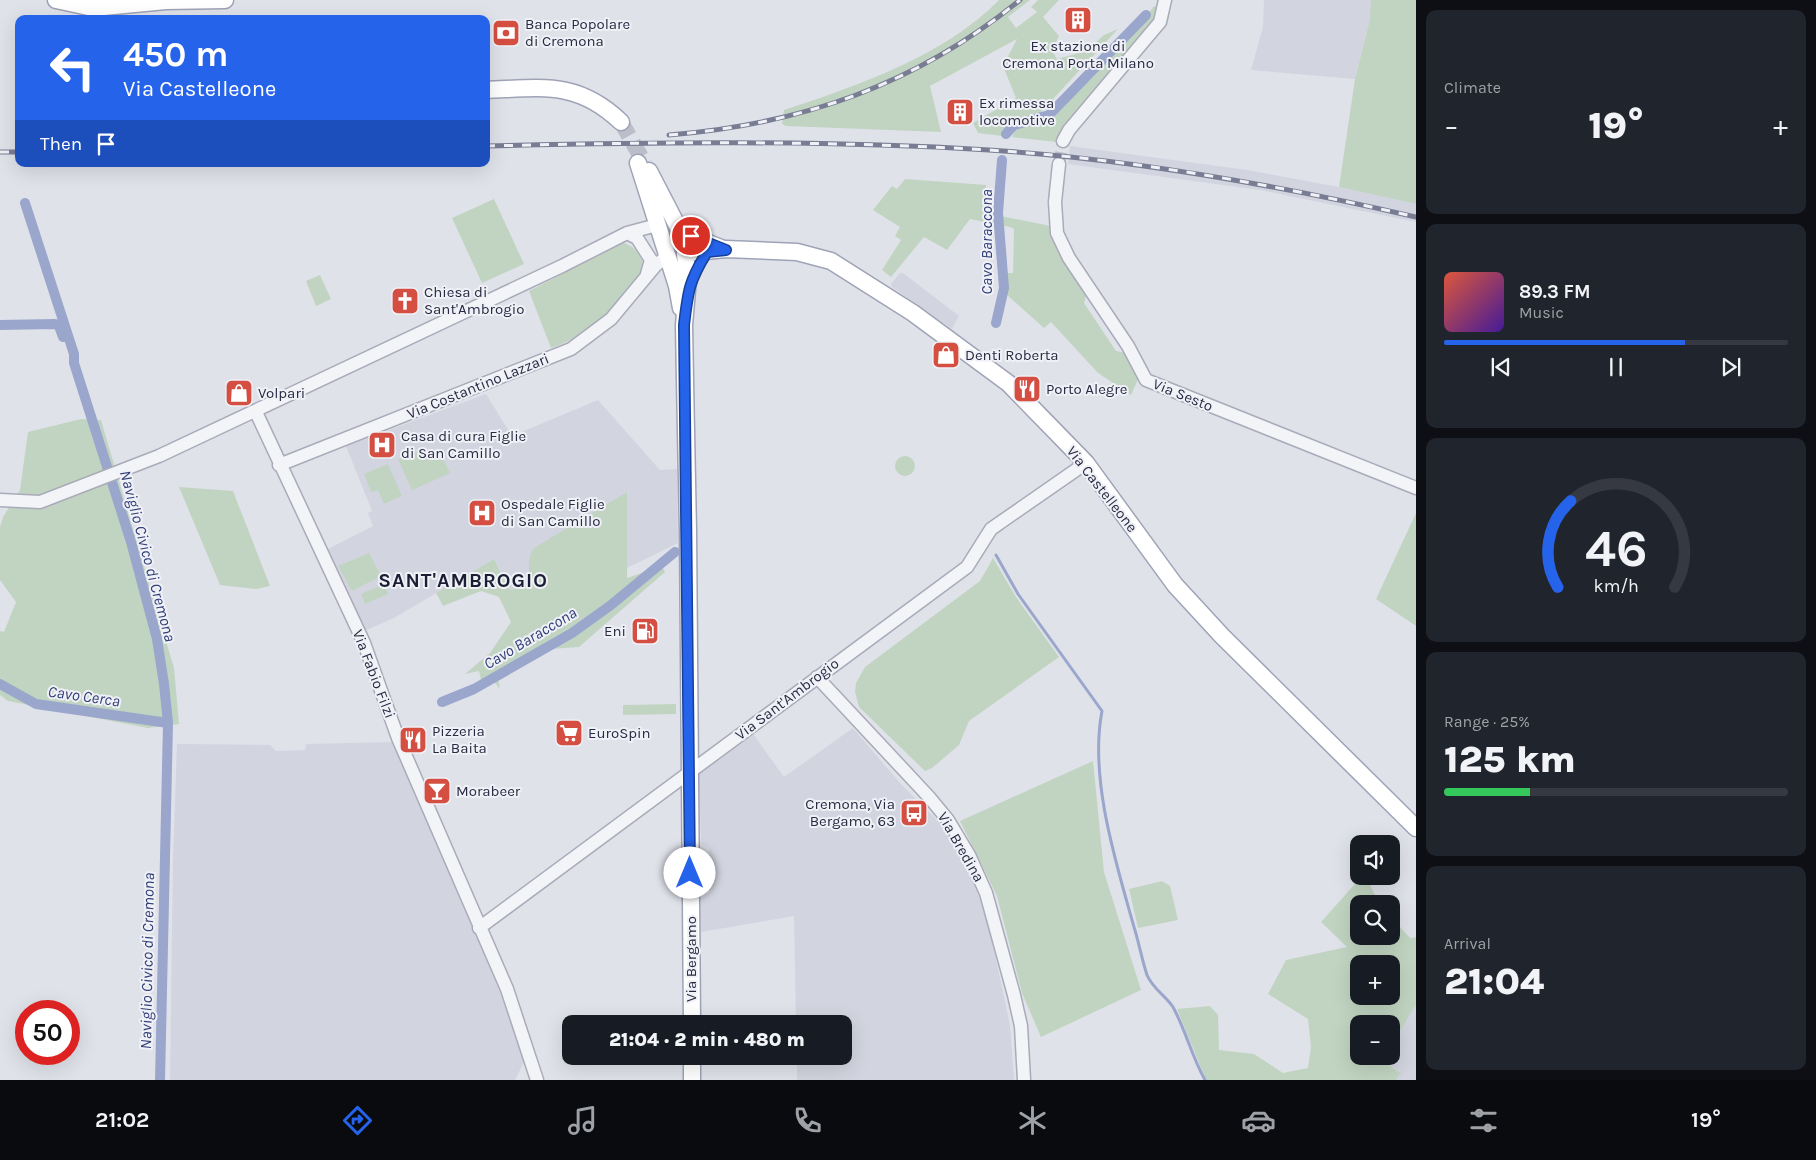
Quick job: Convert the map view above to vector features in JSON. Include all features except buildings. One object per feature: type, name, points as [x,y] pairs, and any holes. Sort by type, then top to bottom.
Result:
[{"type":"main road","points":[[56,0],[93,5],[225,0]]},
{"type":"main road","points":[[490,90],[558,88],[585,96],[606,108],[621,122]]},
{"type":"main road","points":[[659,231],[642,163],[680,230]]},
{"type":"main road","name":"Via Castelleone","points":[[659,231],[680,230],[726,250]]},
{"type":"main road","name":"Via Bergamo","points":[[680,230],[685,253],[688,288],[684,325],[692,1015]]},
{"type":"main road","name":"Via Bergamo","points":[[659,231],[668,256],[684,325]]},
{"type":"main road","name":"Via Castelleone","points":[[668,256],[677,258],[685,253],[726,250],[809,254],[831,261],[867,282],[1008,383],[1086,463],[1175,585],[1222,636],[1416,828]]},
{"type":"main road","name":"Via Bergamo","points":[[688,288],[707,252]]},
{"type":"main road","points":[[692,1065],[692,1080]]},
{"type":"street","points":[[1063,142],[1069,130],[1160,22],[1165,0]]},
{"type":"street","name":"Via Sesto","points":[[1059,164],[1055,202],[1057,233],[1069,258],[1128,346],[1146,380],[1416,488]]},
{"type":"street","points":[[0,500],[40,502],[118,473],[256,412],[627,233],[659,231]]},
{"type":"street","points":[[627,233],[637,238],[651,260],[650,273],[673,276]]},
{"type":"street","name":"Via Costantino Lazzari","points":[[279,465],[571,349],[611,319],[650,273],[668,256]]},
{"type":"street","name":"Via Fabio Filzi","points":[[256,412],[279,465],[364,643],[398,738],[507,989],[537,1080]]},
{"type":"street","name":"Via Sant'Ambrogio","points":[[479,928],[967,567],[991,529],[1086,463]]},
{"type":"street","name":"Via Bredina","points":[[817,677],[929,796],[948,820],[969,855],[986,893],[1012,986],[1021,1026],[1024,1080]]},
{"type":"shaded area","points":[[1264,0],[1371,0],[1369,23],[1355,79],[1251,70],[1263,27]]},
{"type":"shaded area","points":[[1070,146],[1247,170],[1339,187],[1416,204],[1416,222],[1260,190],[1068,164]]},
{"type":"shaded area","points":[[900,273],[903,273],[959,316],[952,329],[892,287],[891,284]]},
{"type":"shaded area","name":"Ospedale Figlie di San Camillo","points":[[486,394],[512,436],[598,400],[660,470],[677,469],[678,543],[627,568],[626,493],[530,567],[529,578],[523,585],[512,590],[508,588],[494,559],[394,618],[364,631],[356,609],[326,550],[373,526],[368,513],[372,511],[346,446]]},
{"type":"shaded area","points":[[853,728],[900,783],[943,826],[972,874],[990,931],[1010,1025],[1014,1080],[797,1080],[797,1065],[852,1065],[852,1015],[796,1015],[794,916],[701,932],[699,899],[710,892],[709,848],[701,844],[699,774],[753,734],[784,777]]},
{"type":"shaded area","points":[[395,742],[505,996],[526,1058],[515,1080],[170,1080],[173,861],[177,744],[270,745],[276,751],[305,750],[306,744]]},
{"type":"shaded area","points":[[1416,1005],[1416,1080],[1396,1080],[1400,1072],[1389,1065],[1400,1065],[1400,1031]]},
{"type":"green space","points":[[999,0],[1030,0],[1008,17],[1016,28],[1037,12],[1031,7],[1038,0],[1059,0],[1043,17],[1059,36],[1052,51],[1057,59],[1086,51],[1104,35],[1118,29],[1040,113],[1012,121],[1002,136],[978,133],[973,123],[1016,98],[1003,66],[1017,39],[930,86],[941,132],[786,126],[782,124],[784,110],[869,80],[926,53],[977,20]]},
{"type":"green space","points":[[1371,0],[1416,0],[1416,204],[1339,187],[1355,79],[1369,23]]},
{"type":"green space","points":[[1162,4],[1156,22],[1064,127],[1057,142],[1012,137],[1017,127],[1054,117],[1143,22],[1153,7]]},
{"type":"green space","points":[[905,179],[986,185],[985,213],[1051,226],[1070,270],[1087,293],[1084,303],[1116,351],[1127,353],[1139,377],[1131,395],[1098,373],[1051,322],[1044,328],[1007,295],[1007,273],[1013,273],[1014,229],[970,219],[947,250],[924,237],[891,277],[882,270],[901,240],[895,236],[900,227],[873,210],[892,186],[897,189]]},
{"type":"green space","points":[[494,199],[524,264],[482,283],[452,218]]},
{"type":"green space","points":[[623,243],[634,249],[645,267],[637,281],[628,294],[606,317],[580,335],[551,348],[529,291]]},
{"type":"green space","points":[[320,275],[331,299],[316,306],[306,281]]},
{"type":"green space","points":[[81,419],[101,420],[174,668],[179,724],[148,728],[8,701],[0,695],[0,631],[4,632],[16,602],[0,580],[0,527],[3,517],[20,490],[28,432]]},
{"type":"green space","points":[[437,451],[440,452],[450,473],[412,490],[398,459],[416,452],[421,457],[428,458]]},
{"type":"green space","points":[[905,456],[912,459],[915,466],[912,473],[905,476],[898,473],[895,466],[898,459]]},
{"type":"green space","points":[[388,464],[402,496],[384,504],[378,490],[371,492],[364,474]]},
{"type":"green space","points":[[179,487],[233,491],[270,586],[257,589],[220,585]]},
{"type":"green space","points":[[627,492],[627,578],[662,566],[665,572],[579,647],[551,649],[498,677],[500,689],[489,675],[481,680],[479,671],[465,674],[490,653],[511,622],[499,597],[481,591],[443,606],[436,593],[494,559],[508,588],[512,590],[526,580],[529,571],[529,560],[534,548]]},
{"type":"green space","points":[[1416,513],[1416,626],[1376,599]]},
{"type":"green space","points":[[369,553],[381,576],[352,591],[338,566]]},
{"type":"green space","points":[[993,558],[1016,597],[1059,657],[969,721],[959,745],[932,768],[925,771],[859,707],[855,692],[856,683],[865,667],[980,581]]},
{"type":"green space","points":[[384,584],[388,594],[365,604],[361,594]]},
{"type":"green space","points":[[676,704],[676,714],[623,715],[623,705]]},
{"type":"green space","points":[[1093,761],[1104,872],[1141,990],[1041,1037],[1022,993],[997,896],[960,821]]},
{"type":"green space","points":[[1162,881],[1170,886],[1178,920],[1138,928],[1129,889]]},
{"type":"green space","points":[[1354,885],[1370,885],[1375,895],[1350,895],[1350,945],[1400,945],[1400,927],[1410,938],[1416,937],[1416,1005],[1400,1031],[1400,1015],[1350,1015],[1350,1065],[1388,1065],[1401,1073],[1396,1080],[1206,1080],[1177,1009],[1210,1006],[1218,1015],[1219,1050],[1254,1054],[1283,1073],[1308,1068],[1311,1047],[1308,1019],[1268,994],[1286,960],[1347,947],[1321,922]]},
{"type":"waterway","name":"Cavo Baraccona","points":[[1006,134],[1014,125],[1049,115],[1146,15]]},
{"type":"waterway","name":"Cavo Baraccona","points":[[996,323],[1004,288],[998,213],[1002,160]]},
{"type":"waterway","name":"Naviglio Civico di Cremona","points":[[25,203],[74,354],[74,363],[131,542],[157,639],[164,684],[168,723],[160,1080]]},
{"type":"waterway","points":[[0,325],[55,324],[59,326],[63,337]]},
{"type":"waterway","name":"Cavo Baraccona","points":[[442,702],[474,689],[572,633],[611,605],[675,552]]},
{"type":"waterway","points":[[996,555],[1018,594],[1102,711],[1099,737],[1099,764],[1106,820],[1147,975],[1173,1007],[1205,1080]]},
{"type":"waterway","name":"Cavo Cerca","points":[[0,684],[36,704],[168,723]]},
{"type":"tunnel","points":[[621,122],[645,164]]},
{"type":"tunnel","points":[[1059,164],[1063,141]]},
{"type":"railway","points":[[669,135],[718,130],[765,121],[811,110],[855,95],[898,77],[940,55],[981,30],[1020,0]]},
{"type":"railway","points":[[490,146],[801,143],[926,147],[1043,154],[1150,167],[1258,184],[1416,217]]},
{"type":"railway","points":[[0,152],[15,152]]},
{"type":"place","name":"Ex stazione di Cremona Porta Milano","points":[[1078,20]]},
{"type":"place","name":"Banca Popolare di Cremona","points":[[506,33]]},
{"type":"place","name":"Ex rimessa locomotive","points":[[960,112]]},
{"type":"place","name":"Chiesa di Sant'Ambrogio","points":[[405,301]]},
{"type":"place","name":"Denti Roberta","points":[[946,355]]},
{"type":"place","name":"Porto Alegre","points":[[1027,389]]},
{"type":"place","name":"Volpari","points":[[239,393]]},
{"type":"place","name":"Casa di cura Figlie di San Camillo","points":[[382,445]]},
{"type":"place","name":"Ospedale Figlie di San Camillo","points":[[482,513]]},
{"type":"place","name":"Eni","points":[[645,631]]},
{"type":"place","name":"EuroSpin","points":[[569,733]]},
{"type":"place","name":"Pizzeria La Baita","points":[[413,740]]},
{"type":"place","name":"Morabeer","points":[[437,791]]},
{"type":"place","name":"Cremona, Via Bergamo, 63","points":[[914,813]]},
{"type":"district","name":"SANT'AMBROGIO","points":[[463,580]]},
{"type":"route","points":[[690,873],[688,531],[684,325],[688,288],[696,270],[707,252],[726,250],[691,236]]}]
